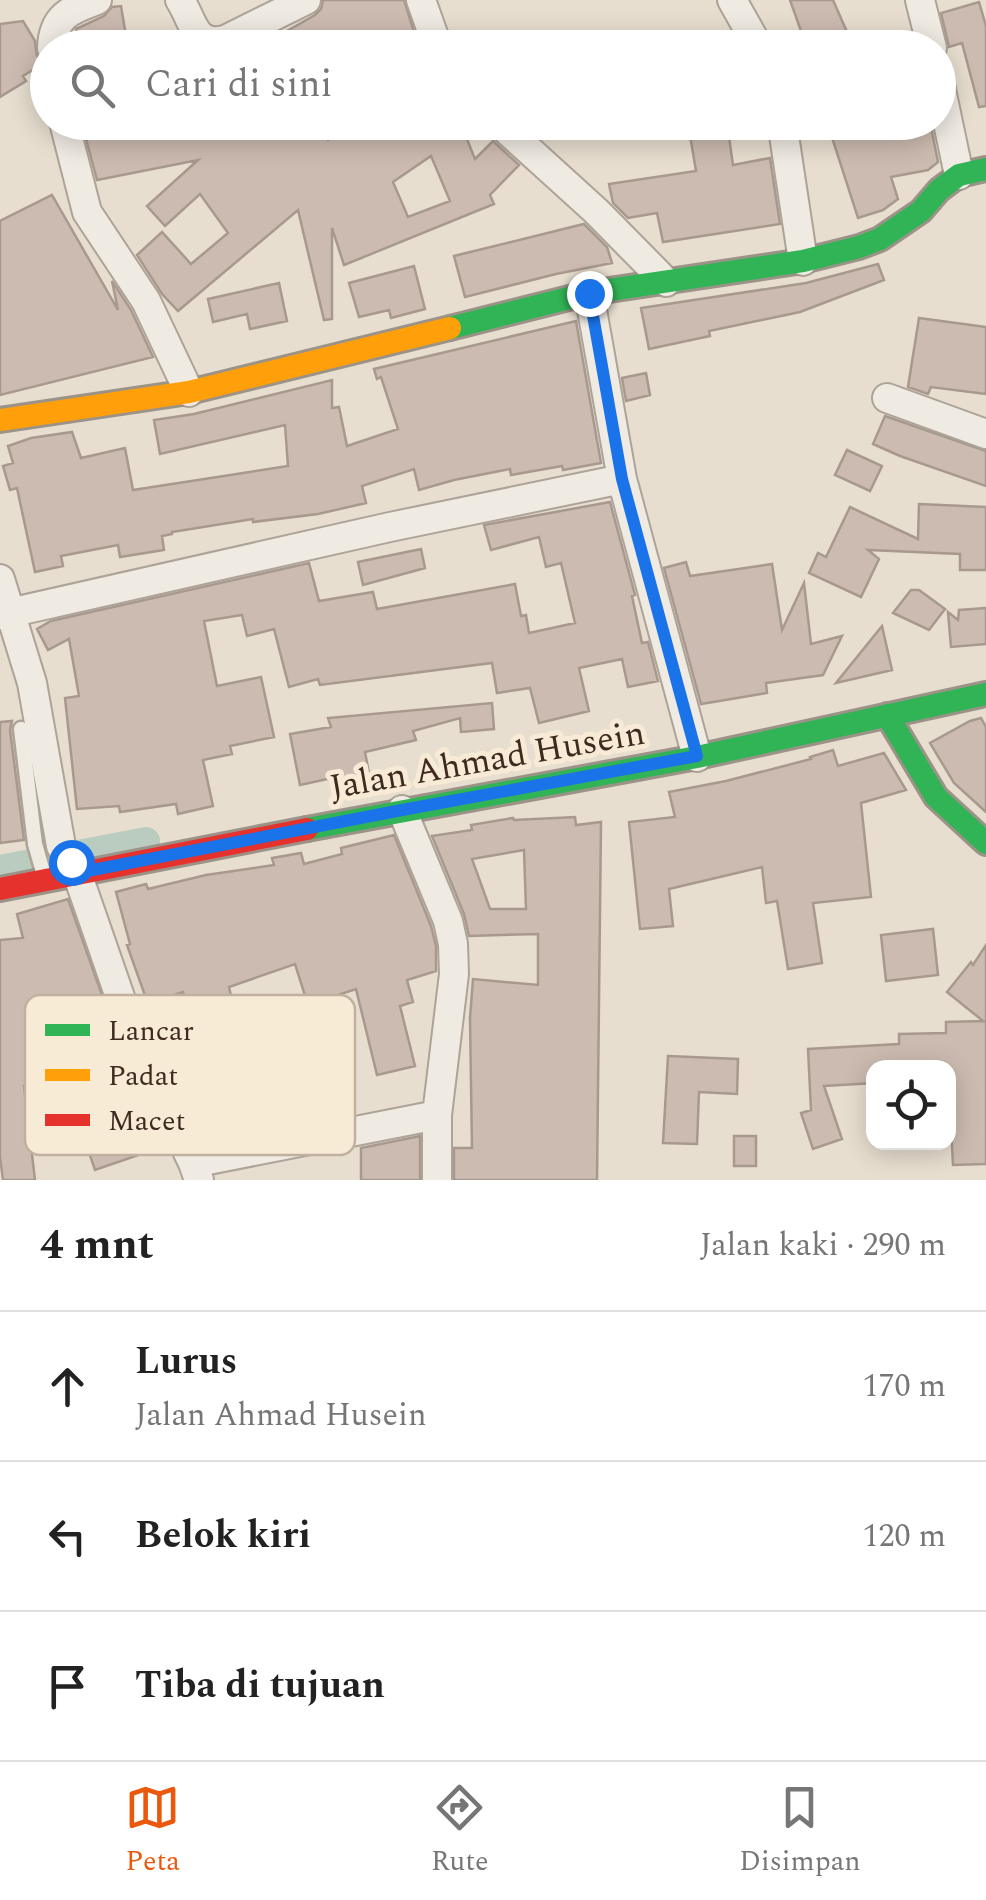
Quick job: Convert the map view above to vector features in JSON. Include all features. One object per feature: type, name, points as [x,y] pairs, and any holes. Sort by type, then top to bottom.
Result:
[{"type":"street","points":[[53,30],[76,8],[97,0]]},
{"type":"street","points":[[180,0],[195,30]]},
{"type":"street","points":[[245,30],[306,0]]},
{"type":"street","points":[[421,0],[432,30]]},
{"type":"street","points":[[732,0],[749,30]]},
{"type":"street","points":[[920,0],[928,30]]},
{"type":"street","points":[[0,420],[189,392],[589,293],[803,262],[859,247],[897,229],[940,190],[972,172],[956,126]]},
{"type":"street","points":[[69,140],[88,212],[146,301],[189,392]]},
{"type":"street","points":[[518,140],[666,282]]},
{"type":"street","points":[[785,140],[803,262]]},
{"type":"street","points":[[589,293],[622,479],[697,756]]},
{"type":"street","points":[[887,398],[986,434]]},
{"type":"street","points":[[6,614],[622,479]]},
{"type":"street","points":[[0,579],[6,614],[32,684],[56,862],[115,995]]},
{"type":"street","name":"Jalan Ahmad Husein","points":[[0,889],[56,862],[402,810],[697,756],[986,694]]},
{"type":"street","points":[[887,715],[936,798],[986,843]]},
{"type":"street","points":[[402,810],[448,922],[453,944],[454,974],[437,1115],[437,1180]]},
{"type":"street","points":[[355,1134],[437,1115]]},
{"type":"street","points":[[196,1172],[268,1155]]},
{"type":"lane","points":[[21,728],[56,862]]},
{"type":"building","points":[[323,0],[404,0],[413,30],[289,30],[321,9]]},
{"type":"building","points":[[790,0],[833,0],[846,30],[801,30]]},
{"type":"building","points":[[979,2],[986,26],[986,106],[979,107],[962,43],[956,45],[956,30],[945,30],[941,13]]},
{"type":"building","points":[[121,6],[125,30],[76,30],[104,16],[112,7]]},
{"type":"building","points":[[23,21],[30,33],[30,72],[23,76],[26,81],[0,97],[0,24]]},
{"type":"building","points":[[86,140],[467,140],[475,159],[493,141],[519,165],[490,195],[494,204],[344,265],[332,228],[332,319],[324,320],[298,210],[178,311],[137,255],[162,232],[191,264],[228,233],[200,194],[165,226],[147,206],[198,160],[97,180]],"holes":[[[431,156],[450,201],[408,217],[393,182]]]},
{"type":"building","points":[[691,140],[729,140],[733,165],[770,158],[780,224],[663,242],[657,213],[628,218],[613,203],[609,184],[696,171]]},
{"type":"building","points":[[833,140],[934,140],[938,162],[928,170],[891,177],[898,199],[883,210],[858,218]]},
{"type":"building","points":[[52,195],[118,310],[112,281],[131,310],[153,357],[0,395],[0,221]]},
{"type":"building","points":[[584,224],[607,247],[612,263],[465,297],[454,256]]},
{"type":"building","points":[[878,264],[884,280],[800,312],[709,331],[710,336],[649,349],[641,308],[806,283]]},
{"type":"building","points":[[414,266],[425,309],[391,318],[389,310],[359,317],[349,283]]},
{"type":"building","points":[[279,283],[287,321],[250,329],[247,314],[213,322],[208,299]]},
{"type":"building","points":[[919,318],[986,327],[986,394],[931,387],[928,394],[908,387]]},
{"type":"building","points":[[576,321],[601,463],[511,475],[510,469],[419,490],[414,469],[362,486],[366,503],[318,514],[172,532],[162,536],[164,550],[120,557],[118,545],[61,556],[63,566],[35,572],[17,488],[10,490],[3,466],[13,463],[8,446],[72,432],[81,458],[125,448],[133,490],[288,466],[285,425],[160,454],[154,420],[332,380],[332,408],[339,407],[347,446],[398,429],[381,377],[377,379],[374,369]]},
{"type":"building","points":[[646,373],[650,395],[626,401],[622,378]]},
{"type":"building","points":[[885,416],[986,451],[986,486],[873,444]]},
{"type":"building","points":[[847,450],[882,466],[870,491],[835,475]]},
{"type":"building","points":[[610,502],[635,595],[632,596],[642,643],[648,642],[658,681],[628,687],[622,659],[579,668],[589,711],[539,723],[530,688],[497,693],[492,663],[320,685],[318,679],[289,687],[274,629],[247,636],[242,615],[204,621],[217,686],[261,677],[274,737],[230,746],[232,754],[203,760],[213,806],[178,814],[176,804],[120,812],[119,806],[77,809],[65,698],[79,696],[69,639],[48,650],[37,629],[51,621],[309,563],[319,601],[373,592],[377,609],[515,584],[521,616],[526,615],[529,633],[575,623],[561,563],[546,567],[539,537],[491,550],[484,525]]},
{"type":"building","points":[[919,504],[986,507],[986,570],[960,570],[960,554],[868,550],[879,559],[861,597],[809,573],[818,553],[826,557],[850,507],[918,539]]},
{"type":"building","points":[[421,549],[425,568],[363,585],[358,562]]},
{"type":"building","points":[[686,562],[690,576],[772,564],[782,630],[804,583],[811,644],[842,636],[823,675],[766,683],[767,693],[701,704],[664,568]]},
{"type":"building","points":[[911,590],[919,590],[945,609],[929,630],[893,613]]},
{"type":"building","points":[[986,608],[986,644],[951,647],[948,612],[958,620],[959,610]]},
{"type":"building","points":[[882,626],[892,670],[836,683]]},
{"type":"building","points":[[492,703],[494,729],[461,732],[460,718],[413,731],[416,740],[365,752],[369,773],[300,785],[290,734],[331,727],[328,718]]},
{"type":"building","points":[[981,718],[986,727],[986,812],[954,783],[930,743]]},
{"type":"building","points":[[12,721],[24,840],[0,843],[0,722]]},
{"type":"building","points":[[833,750],[838,766],[884,753],[906,790],[861,803],[871,897],[813,903],[822,963],[788,969],[777,901],[766,903],[762,867],[669,889],[673,926],[640,929],[629,822],[675,817],[669,792],[726,781]]},
{"type":"building","points":[[575,817],[576,825],[601,822],[597,1180],[454,1180],[454,1148],[472,1148],[473,979],[538,985],[538,934],[469,936],[432,836],[472,830],[471,825]],"holes":[[[524,850],[526,909],[490,909],[472,859]]]},
{"type":"building","points":[[394,835],[431,926],[436,971],[407,980],[413,1002],[400,1006],[415,1066],[377,1075],[356,989],[338,995],[305,995],[295,964],[229,987],[231,995],[183,992],[145,995],[127,945],[130,944],[116,892],[274,865],[272,858],[301,853],[304,864],[342,854],[341,848]]},
{"type":"building","points":[[68,899],[102,995],[25,995],[25,1155],[32,1155],[35,1180],[3,1180],[0,1157],[0,940],[23,938],[17,914]]},
{"type":"building","points":[[933,929],[938,975],[886,981],[881,935]]},
{"type":"building","points":[[986,945],[986,1164],[953,1165],[956,1060],[866,1060],[866,1083],[824,1086],[842,1139],[813,1149],[801,1113],[811,1110],[808,1049],[899,1044],[899,1034],[946,1033],[946,1022],[983,1021],[947,992],[971,962],[973,965]]},
{"type":"building","points":[[668,1056],[738,1059],[737,1094],[699,1092],[697,1144],[663,1143]]},
{"type":"building","points":[[420,1136],[420,1180],[361,1180],[361,1148]]},
{"type":"building","points":[[734,1136],[756,1136],[756,1166],[734,1166]]},
{"type":"building","points":[[90,1155],[139,1155],[95,1170]]},
{"type":"waterway","points":[[0,869],[146,841]]},
{"type":"traffic: fast","points":[[450,328],[589,293],[803,261],[859,247],[880,239],[921,211],[959,175],[986,169]]},
{"type":"traffic: fast","points":[[307,829],[697,757],[986,694]]},
{"type":"traffic: fast","points":[[887,715],[936,797],[986,843]]},
{"type":"traffic: slow","points":[[0,420],[189,392],[450,328]]},
{"type":"traffic: jam","points":[[0,889],[307,829]]},
{"type":"route","points":[[71,862],[77,873],[697,756],[622,479],[589,293]]}]
